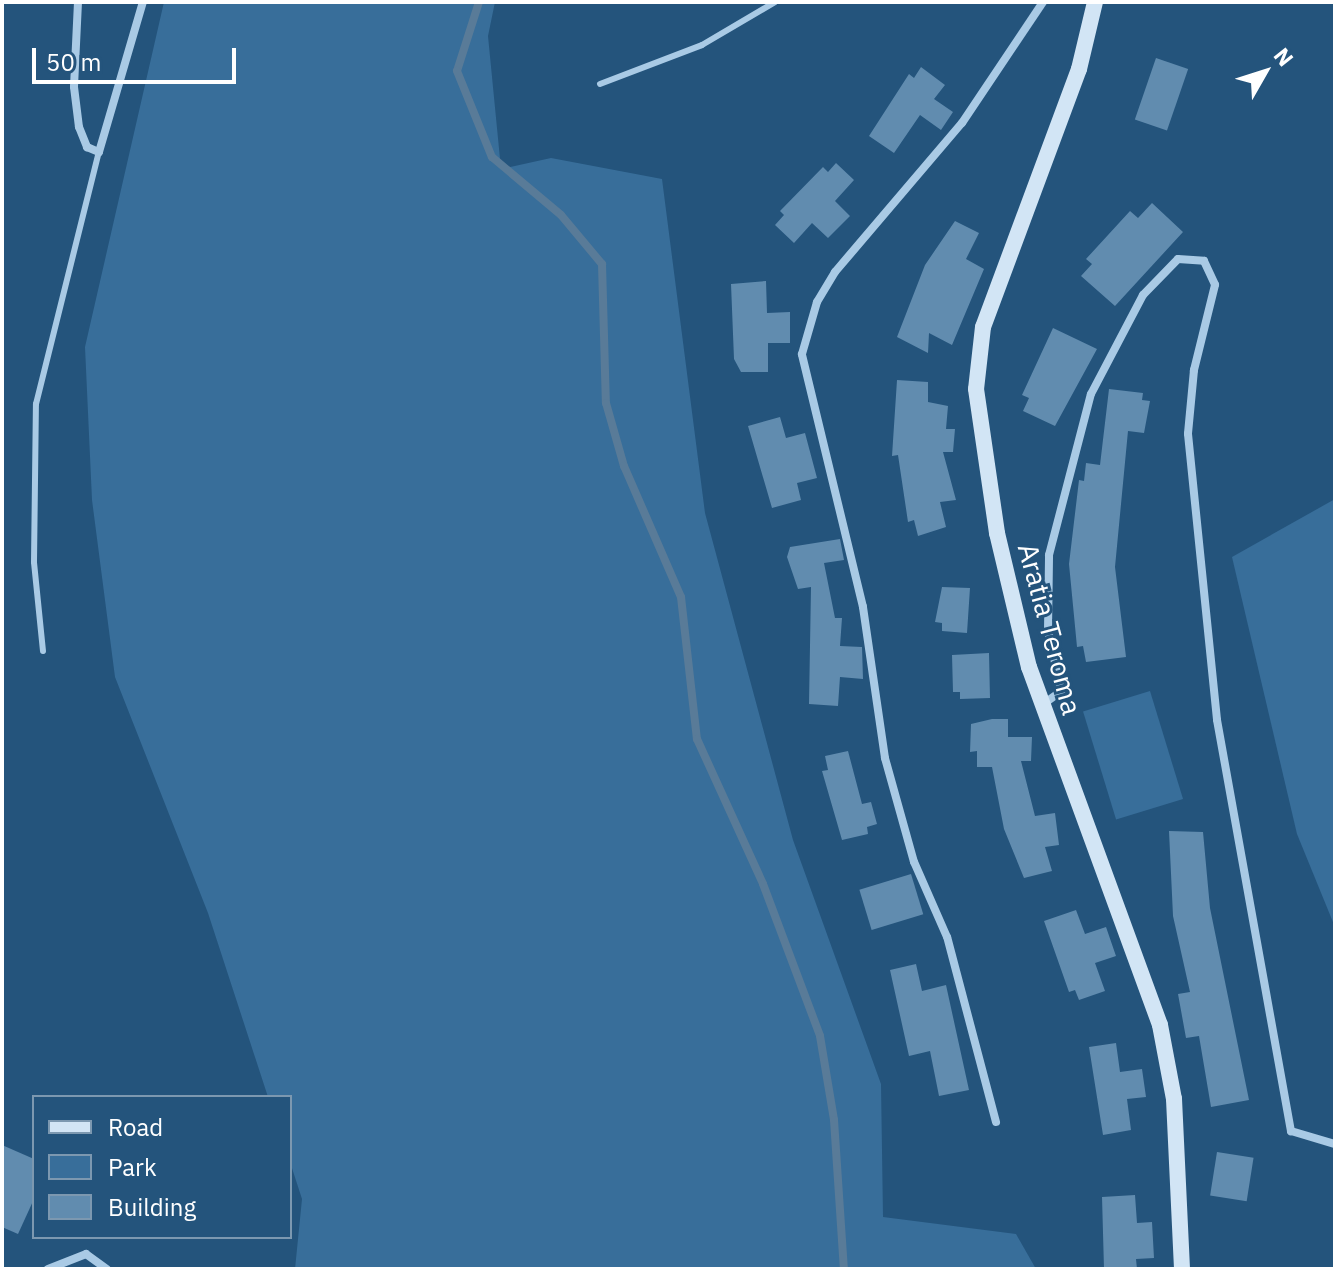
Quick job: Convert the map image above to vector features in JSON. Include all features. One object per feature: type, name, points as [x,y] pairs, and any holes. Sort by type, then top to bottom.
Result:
[{"type":"main road","name":"Aratia Teroma","points":[[1095,2],[1079,69],[983,327],[976,389],[997,533],[1041,706],[1160,1025],[1174,1099],[1182,1269]]},
{"type":"street","points":[[78,2],[74,87],[79,127],[87,147],[99,152],[143,2]]},
{"type":"street","points":[[996,1122],[947,937],[914,862],[885,758],[846,529],[805,388],[805,335],[835,272],[962,123],[1043,2]]},
{"type":"street","points":[[1041,706],[1061,691],[1048,630],[1049,555],[1091,394],[1143,295],[1178,259],[1204,261],[1215,285],[1194,370],[1188,434],[1215,706],[1291,1131],[1335,1144]]},
{"type":"street","points":[[48,1269],[86,1254],[107,1269]]},
{"type":"lane","points":[[600,84],[702,45],[775,2]]},
{"type":"lane","points":[[43,651],[34,562],[36,404],[99,152]]},
{"type":"green space","points":[[164,2],[495,2],[488,36],[501,169],[551,158],[662,179],[705,513],[793,840],[881,1084],[883,1217],[1016,1234],[1036,1269],[295,1269],[302,1199],[292,1168],[292,1095],[267,1095],[208,913],[115,677],[92,500],[85,347]]},
{"type":"green space","points":[[1335,499],[1335,927],[1297,834],[1232,557]]},
{"type":"green space","points":[[1150,691],[1183,799],[1116,820],[1083,711]]},
{"type":"building","points":[[1156,58],[1188,69],[1167,131],[1135,119]]},
{"type":"building","points":[[921,67],[945,85],[934,99],[953,112],[941,130],[920,115],[894,153],[869,136],[909,74],[914,78]]},
{"type":"building","points":[[836,163],[854,180],[835,201],[850,216],[828,238],[812,223],[794,243],[775,225],[784,215],[780,211],[823,167],[828,172]]},
{"type":"building","points":[[1152,203],[1183,232],[1115,306],[1081,276],[1092,264],[1086,259],[1130,211],[1138,218]]},
{"type":"building","points":[[955,221],[979,233],[966,259],[984,269],[952,345],[929,333],[928,353],[897,337],[925,265]]},
{"type":"building","points":[[766,281],[767,313],[790,312],[790,343],[768,343],[768,372],[741,372],[734,359],[731,284]]},
{"type":"building","points":[[1053,328],[1097,349],[1055,426],[1023,411],[1029,398],[1022,395]]},
{"type":"building","points":[[897,380],[928,382],[928,402],[948,406],[946,429],[955,429],[953,452],[943,452],[956,500],[940,502],[946,527],[918,536],[914,520],[908,522],[898,455],[892,456]]},
{"type":"building","points":[[1109,389],[1143,393],[1142,400],[1150,401],[1144,433],[1128,431],[1115,567],[1126,657],[1086,662],[1083,646],[1077,647],[1069,564],[1079,480],[1084,481],[1086,463],[1100,465]]},
{"type":"building","points":[[780,417],[786,438],[805,433],[817,478],[797,483],[801,500],[772,508],[748,426]]},
{"type":"building","points":[[840,539],[844,560],[824,563],[835,618],[842,618],[840,646],[862,647],[863,679],[840,677],[838,706],[809,704],[811,587],[798,589],[787,557],[790,547]]},
{"type":"building","points":[[942,587],[970,588],[967,633],[942,631],[942,623],[935,622]]},
{"type":"building","points":[[989,653],[990,698],[960,699],[960,692],[953,692],[952,655]]},
{"type":"building","points":[[1008,719],[1008,737],[1032,737],[1031,761],[1021,761],[1035,816],[1055,813],[1059,845],[1045,847],[1052,871],[1024,878],[1004,829],[992,767],[977,767],[977,751],[970,752],[971,724]]},
{"type":"building","points":[[848,751],[862,804],[871,802],[877,824],[867,827],[868,834],[842,840],[822,771],[828,770],[825,756]]},
{"type":"building","points":[[1169,831],[1203,832],[1210,908],[1249,1100],[1211,1107],[1199,1036],[1186,1038],[1178,994],[1190,992],[1173,916]]},
{"type":"building","points":[[911,874],[923,914],[872,930],[859,890]]},
{"type":"building","points":[[1076,910],[1085,934],[1106,927],[1116,956],[1095,963],[1105,991],[1079,1000],[1075,990],[1069,992],[1044,921]]},
{"type":"building","points":[[916,964],[922,991],[946,985],[969,1090],[939,1096],[930,1051],[909,1056],[890,970]]},
{"type":"building","points":[[1116,1043],[1120,1072],[1142,1069],[1146,1097],[1127,1099],[1131,1130],[1103,1135],[1089,1047]]},
{"type":"building","points":[[2,1145],[32,1158],[32,1203],[18,1234],[2,1227]]},
{"type":"building","points":[[1217,1152],[1254,1158],[1247,1201],[1210,1195]]},
{"type":"building","points":[[1135,1195],[1137,1223],[1152,1222],[1154,1258],[1136,1259],[1137,1269],[1104,1269],[1102,1197]]},
{"type":"waterway","points":[[479,2],[457,71],[492,157],[561,215],[602,264],[606,403],[624,466],[681,597],[697,739],[763,884],[820,1036],[834,1120],[844,1269]]}]
